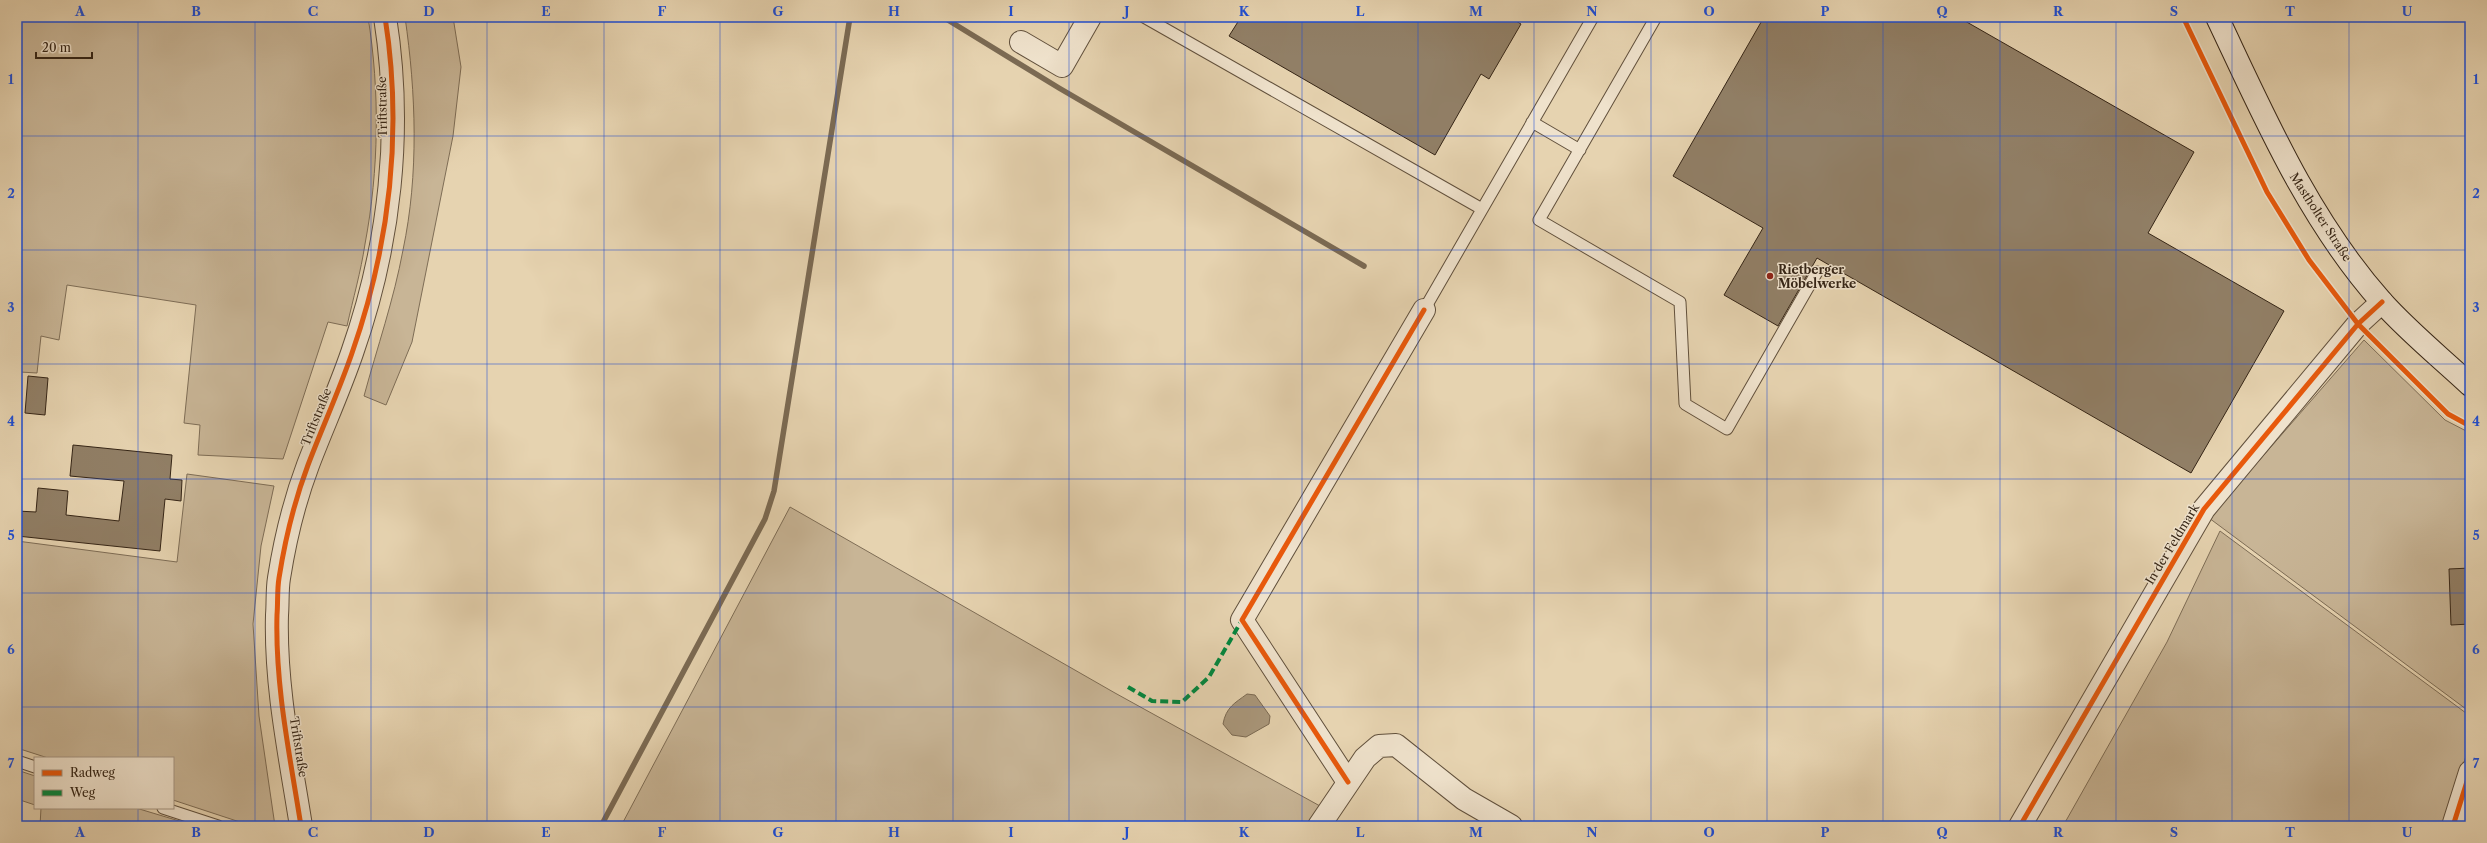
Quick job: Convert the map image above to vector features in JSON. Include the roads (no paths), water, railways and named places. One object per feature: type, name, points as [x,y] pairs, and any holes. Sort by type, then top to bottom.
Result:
[{"type":"street","name":"Triftstraße","points":[[301,826],[283,714],[277,637],[278,581],[288,527],[307,467],[368,308],[382,247],[391,182],[393,127],[390,47],[385,17]]},
{"type":"street","points":[[1021,42],[1062,66],[1090,17]]},
{"type":"street","name":"Mastholter Straße","points":[[2217,17],[2292,173],[2334,241],[2382,302],[2470,386]]},
{"type":"street","name":"In der Feldmark","points":[[2020,826],[2204,509],[2358,324],[2382,302]]},
{"type":"street","points":[[1348,782],[1242,620],[1424,310]]},
{"type":"street","points":[[1319,826],[1365,758],[1379,746],[1396,745],[1464,799],[1511,826]]},
{"type":"street","points":[[2453,826],[2470,772]]},
{"type":"lane","points":[[1144,17],[1482,209]]},
{"type":"lane","points":[[1424,310],[1593,17]]},
{"type":"lane","points":[[1656,17],[1539,220],[1680,302],[1685,404],[1727,429],[1816,272]]},
{"type":"lane","points":[[1532,122],[1580,150]]},
{"type":"lane","points":[[17,761],[34,767]]},
{"type":"lane","points":[[166,809],[218,826]]},
{"type":"waterway","points":[[601,826],[765,519],[774,491],[850,17]]},
{"type":"waterway","points":[[943,17],[1059,88],[1364,266]]},
{"type":"place","name":"Rietberger Möbelwerke","points":[[1770,276]]}]
